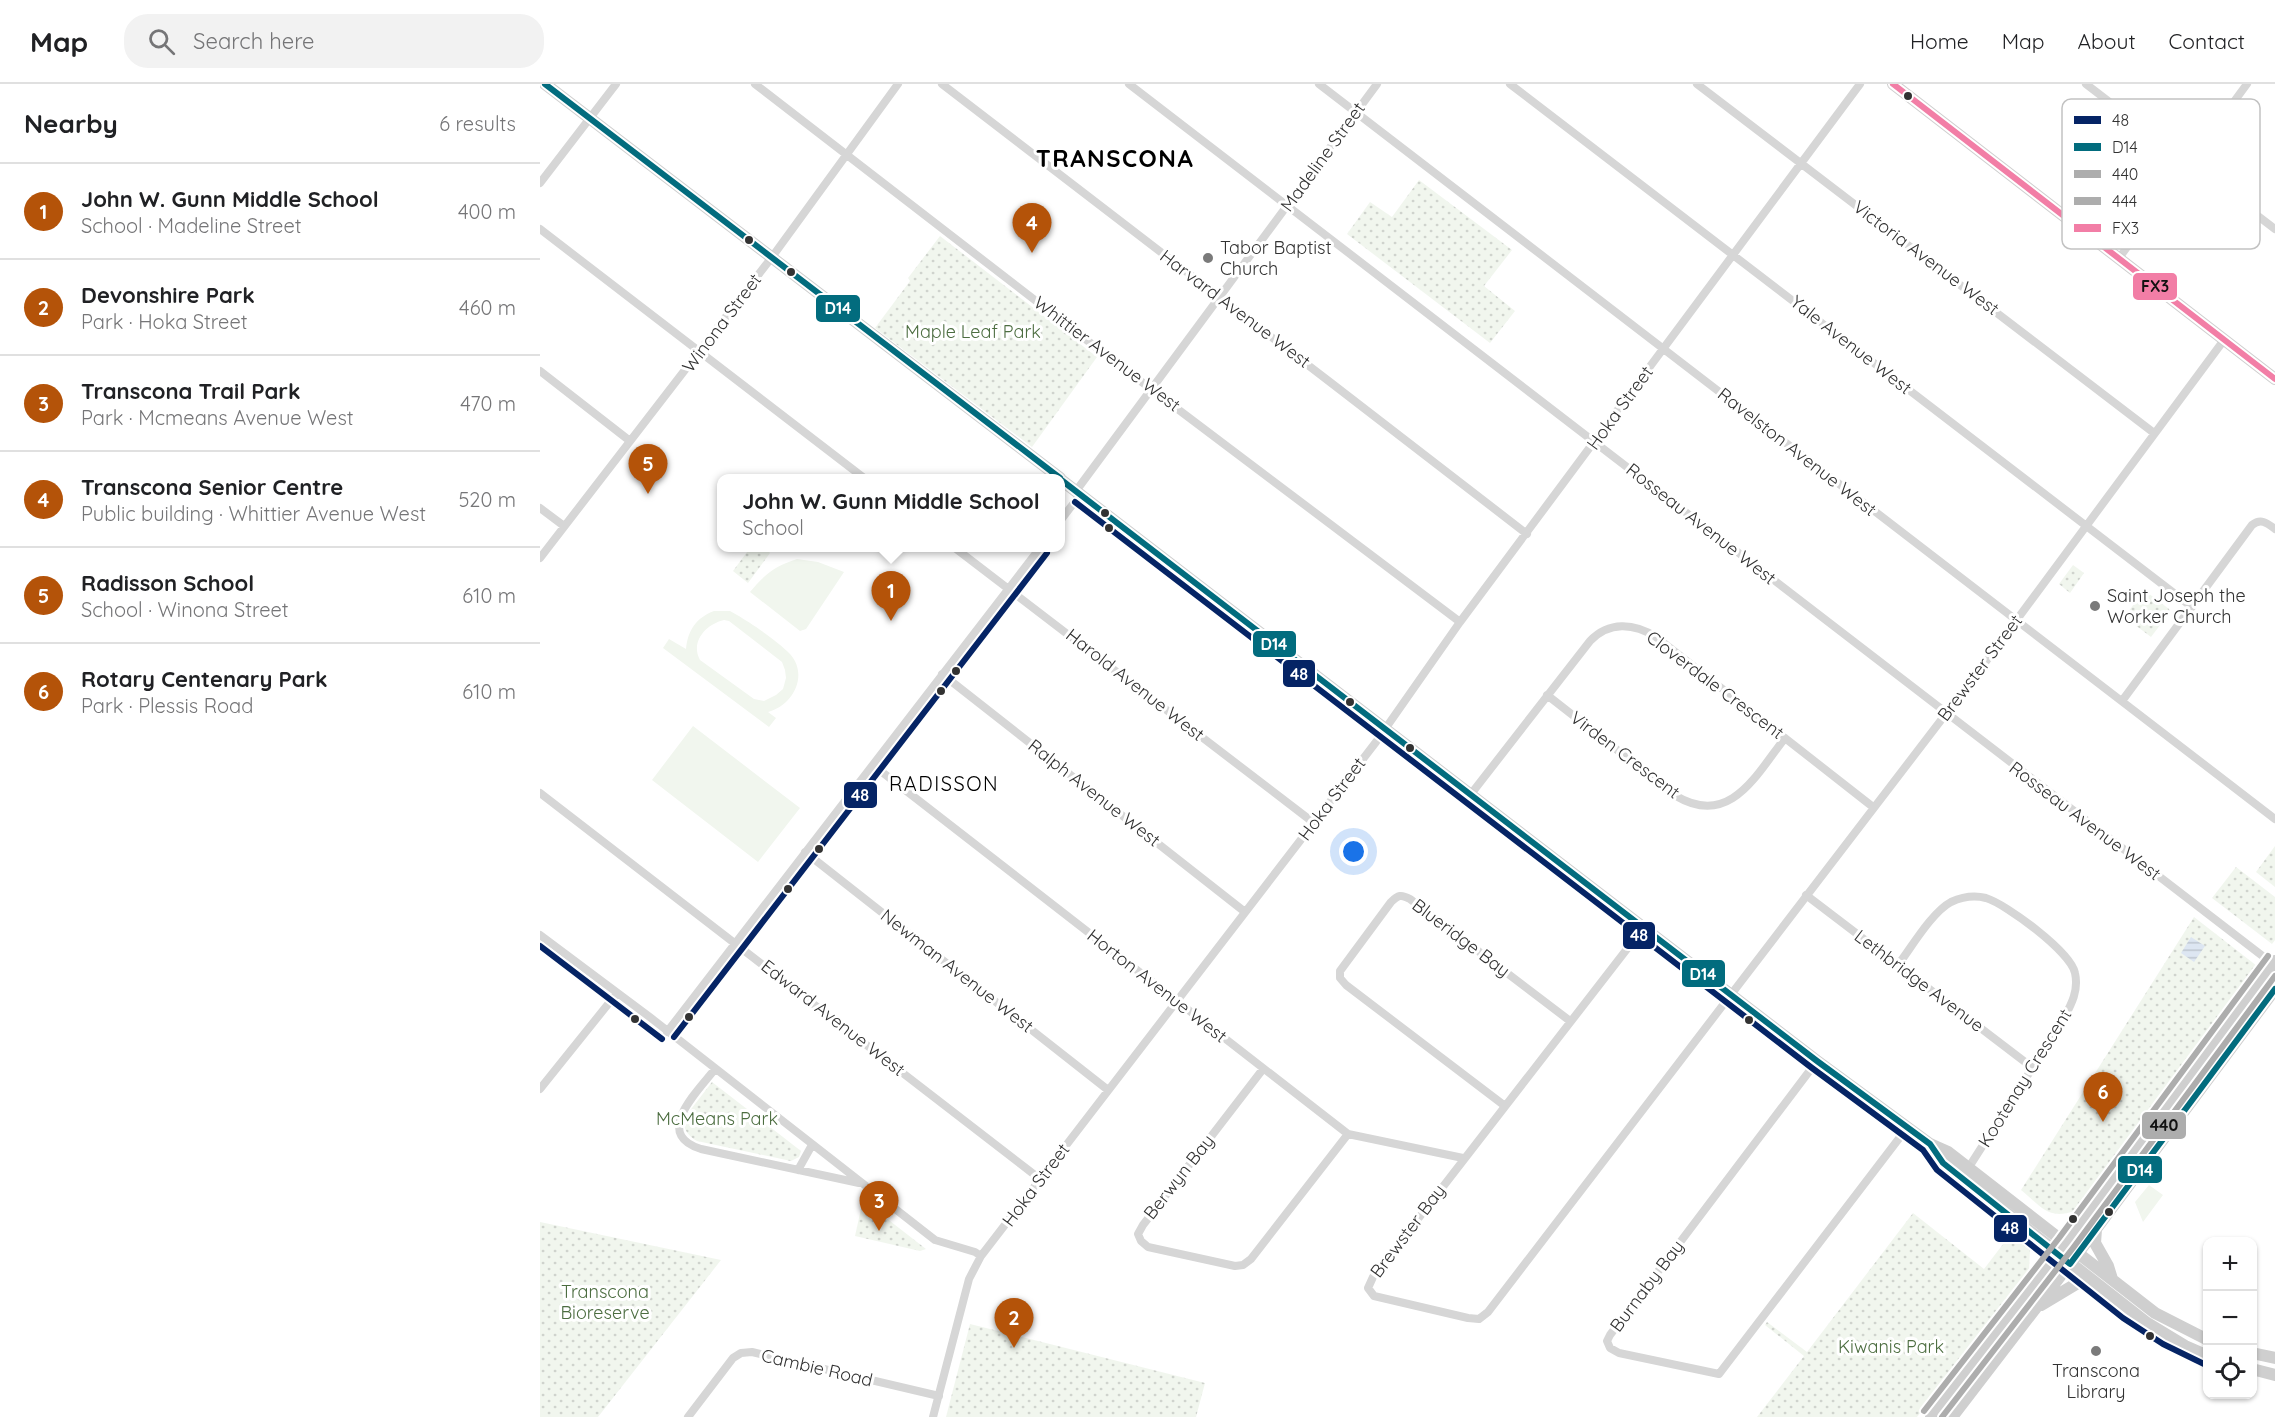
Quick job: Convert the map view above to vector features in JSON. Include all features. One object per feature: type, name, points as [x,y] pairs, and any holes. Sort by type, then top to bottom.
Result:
[{"type":"street","points":[[546,84],[1054,474]]},
{"type":"street","points":[[540,183],[616,84]]},
{"type":"street","name":"Whittier Avenue West","points":[[755,84],[1153,390],[1460,622]]},
{"type":"street","name":"Winona Street","points":[[540,558],[772,257],[898,84]]},
{"type":"street","name":"Harvard Avenue West","points":[[942,84],[1269,333],[1527,534]]},
{"type":"street","name":"Rosseau Avenue West","points":[[1129,84],[1946,714],[2274,962]]},
{"type":"street","name":"Ravelston Avenue West","points":[[1319,84],[2275,819]]},
{"type":"street","name":"Madeline Street","points":[[1065,513],[1377,84]]},
{"type":"street","name":"Yale Avenue West","points":[[1510,84],[2192,607]]},
{"type":"street","name":"Victoria Avenue West","points":[[1697,84],[2154,433]]},
{"type":"street","name":"Hoka Street","points":[[933,1417],[969,1279],[981,1256],[1314,823],[1460,622],[1860,84]]},
{"type":"street","points":[[1893,84],[2062,214]]},
{"type":"street","points":[[2086,84],[2106,99]]},
{"type":"street","points":[[2236,99],[2247,84]]},
{"type":"street","points":[[2260,217],[2275,229]]},
{"type":"street","points":[[540,229],[859,474]]},
{"type":"street","points":[[2107,249],[2275,380]]},
{"type":"street","points":[[2119,258],[2126,249]]},
{"type":"street","name":"Brewster Street","points":[[1731,993],[1946,714],[2224,340]]},
{"type":"street","points":[[540,371],[630,441]]},
{"type":"street","points":[[1065,483],[1817,1061],[1907,1128],[1969,1167],[2155,1313],[2203,1337]]},
{"type":"street","points":[[540,508],[564,526]]},
{"type":"street","points":[[2122,701],[2252,525],[2257,521],[2265,522],[2275,529]]},
{"type":"street","name":"Harold Avenue West","points":[[960,552],[1314,823]]},
{"type":"street","points":[[667,1032],[1037,552]]},
{"type":"street","name":"Cloverdale Crescent","points":[[1471,794],[1598,633],[1606,628],[1626,626],[1638,628],[1656,637],[1873,807]]},
{"type":"street","name":"Ralph Avenue West","points":[[942,674],[1245,912]]},
{"type":"street","name":"Virden Crescent","points":[[1547,695],[1676,796],[1690,804],[1705,807],[1721,804],[1740,794],[1785,738]]},
{"type":"street","name":"Horton Avenue West","points":[[873,765],[1348,1134],[1463,1158]]},
{"type":"street","name":"Edward Avenue West","points":[[540,793],[1040,1179]]},
{"type":"street","name":"Newman Avenue West","points":[[805,852],[1108,1090]]},
{"type":"street","name":"Lethbridge Avenue","points":[[1806,894],[2033,1068]]},
{"type":"street","name":"Blueridge Bay","points":[[1504,1106],[1346,985],[1340,978],[1340,970],[1344,964],[1391,902],[1398,895],[1410,899],[1570,1021]]},
{"type":"street","name":"Kootenay Crescent","points":[[1898,965],[1937,913],[1949,903],[1970,896],[1998,902],[2040,934],[2069,960],[2075,971],[2076,988],[2073,1001],[2063,1020],[1969,1167]]},
{"type":"street","name":"Brewster Bay","points":[[1644,927],[1372,1277],[1368,1288],[1374,1296],[1468,1318],[1479,1319],[1488,1312],[1731,993]]},
{"type":"street","points":[[540,935],[934,1240],[975,1252],[981,1256]]},
{"type":"street","points":[[1931,1417],[2066,1243],[2274,962]]},
{"type":"street","points":[[1952,1417],[2070,1264],[2275,989]]},
{"type":"street","points":[[540,1089],[617,993]]},
{"type":"street","name":"Burnaby Bay","points":[[1817,1061],[1610,1335],[1607,1341],[1610,1348],[1619,1353],[1719,1374],[1907,1128]]},
{"type":"street","points":[[715,1069],[680,1117],[679,1128],[684,1140],[691,1146],[862,1184]]},
{"type":"street","name":"Berwyn Bay","points":[[1263,1069],[1143,1225],[1138,1234],[1141,1241],[1148,1247],[1229,1265],[1243,1265],[1251,1259],[1348,1134]]},
{"type":"street","points":[[1930,1144],[1942,1163],[2092,1281],[2147,1323],[2185,1346],[2203,1354]]},
{"type":"street","points":[[798,1170],[812,1145]]},
{"type":"street","points":[[2096,1229],[2095,1243],[2113,1280]]},
{"type":"street","points":[[2035,1309],[2081,1281],[2092,1281]]},
{"type":"street","name":"Cambie Road","points":[[688,1417],[733,1358],[741,1353],[752,1352],[939,1396]]},
{"type":"street","points":[[2257,1354],[2275,1358]]},
{"type":"street","points":[[2257,1370],[2275,1375]]},
{"type":"green space","points":[[1419,180],[1512,250],[1484,286],[1515,311],[1490,343],[1347,234],[1370,202],[1392,217]]},
{"type":"green space","name":"Maple Leaf Park","points":[[940,236],[1097,357],[1032,447],[875,328],[910,281],[908,278]]},
{"type":"green space","points":[[747,552],[770,553],[748,583],[733,571]]},
{"type":"green space","points":[[797,559],[818,562],[844,572],[806,629],[800,631],[750,592],[771,571]]},
{"type":"green space","points":[[2073,565],[2084,573],[2070,593],[2059,584]]},
{"type":"green space","points":[[2144,590],[2170,612],[2151,637],[2126,618]]},
{"type":"green space","points":[[714,611],[730,611],[750,623],[772,638],[796,662],[798,680],[795,689],[785,703],[768,712],[776,718],[769,727],[663,648],[669,639],[686,649],[694,626],[702,617]],"holes":[[[724,620],[729,621],[782,662],[786,678],[783,689],[776,695],[764,701],[754,699],[700,660],[697,653],[698,640],[711,625]]]},
{"type":"green space","points":[[693,726],[800,808],[758,862],[652,780]]},
{"type":"green space","points":[[2275,846],[2275,887],[2256,872]]},
{"type":"green space","points":[[2236,867],[2275,897],[2275,940],[2272,944],[2212,898]]},
{"type":"green space","points":[[2194,917],[2257,966],[2075,1211],[2051,1213],[2021,1190]]},
{"type":"green space","name":"McMeans Park","points":[[712,1082],[801,1151],[799,1157],[791,1161],[697,1141],[690,1136],[685,1128],[685,1117]]},
{"type":"green space","points":[[2149,1185],[2163,1195],[2143,1222],[2135,1202]]},
{"type":"green space","points":[[863,1200],[926,1249],[920,1251],[855,1236]]},
{"type":"green space","name":"Kiwanis Park","points":[[1913,1213],[1984,1269],[2010,1235],[2030,1250],[2029,1271],[1917,1417],[1757,1417],[1804,1356],[1765,1325],[1767,1322],[1807,1352]]},
{"type":"green space","name":"Transcona Bioreserve","points":[[540,1222],[721,1260],[598,1417],[540,1417]]},
{"type":"green space","points":[[970,1324],[1205,1383],[1196,1417],[946,1417]]},
{"type":"shaded area","points":[[2191,937],[2205,946],[2194,962],[2181,953]]},
{"type":"transit line","name":"D14","points":[[545,84],[1055,474]]},
{"type":"transit line","name":"FX3","points":[[1893,84],[2062,215]]},
{"type":"transit line","name":"FX3","points":[[2107,249],[2275,379]]},
{"type":"transit line","name":"D14","points":[[1065,483],[1817,1061],[1930,1144],[1943,1163],[2070,1264],[2275,989]]},
{"type":"transit line","name":"48","points":[[1075,502],[1812,1068],[1923,1150],[1937,1170],[2123,1318],[2163,1344],[2203,1364]]},
{"type":"transit line","name":"48","points":[[674,1037],[1047,553]]},
{"type":"transit line","name":"48","points":[[540,946],[662,1039]]},
{"type":"transit line","name":"444","points":[[1924,1411],[2059,1238],[2268,956]]},
{"type":"transit line","name":"440","points":[[1942,1417],[2073,1248],[2275,976]]},
{"type":"place","name":"Transcona Senior Centre","points":[[1032,253]]},
{"type":"place","name":"Tabor Baptist Church","points":[[1208,258]]},
{"type":"place","name":"Radisson School","points":[[648,494]]},
{"type":"place","name":"Saint Joseph the Worker Church","points":[[2095,606]]},
{"type":"place","name":"John W. Gunn Middle School","points":[[891,621]]},
{"type":"place","name":"Rotary Centenary Park","points":[[2103,1122]]},
{"type":"place","name":"Transcona Trail Park","points":[[879,1231]]},
{"type":"place","name":"Devonshire Park","points":[[1014,1348]]},
{"type":"place","name":"Transcona Library","points":[[2096,1351]]},
{"type":"district","name":"TRANSCONA","points":[[1115,159]]},
{"type":"district","name":"RADISSON","points":[[944,784]]}]
